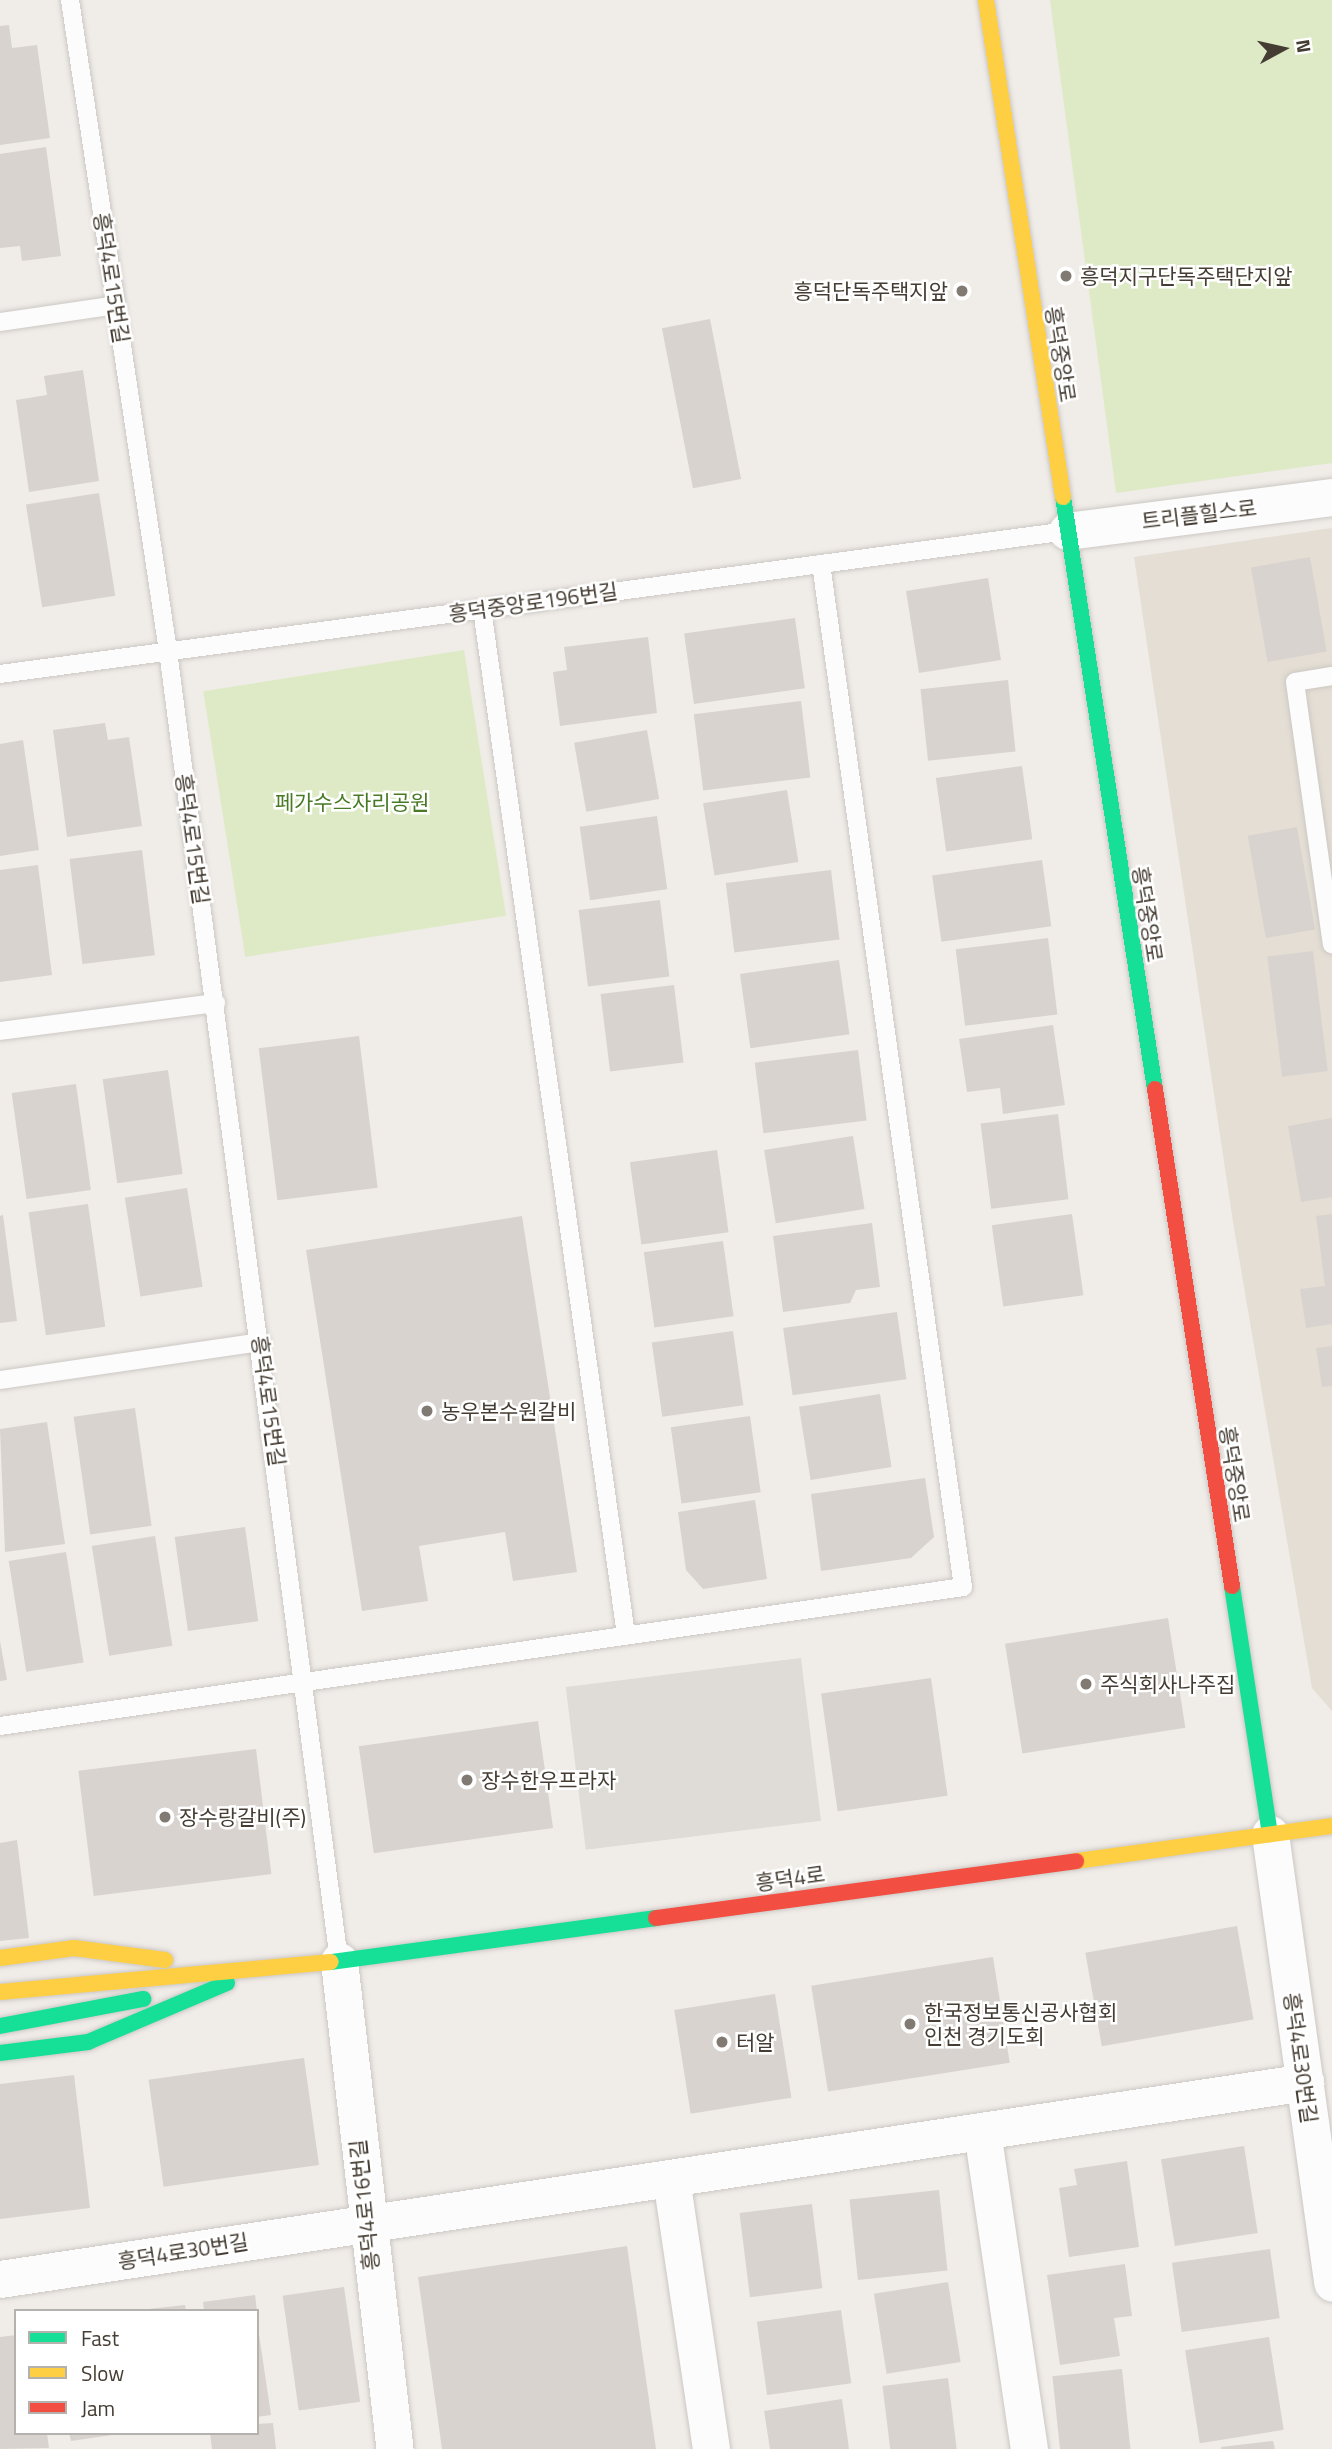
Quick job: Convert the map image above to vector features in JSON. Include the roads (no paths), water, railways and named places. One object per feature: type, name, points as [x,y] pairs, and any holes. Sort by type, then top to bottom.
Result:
[{"type":"street","name":"흥덕중앙로","points":[[986,0],[1270,1834]]},
{"type":"street","name":"트리플힐스로","points":[[1067,531],[1332,497]]},
{"type":"street","name":"흥덕4로","points":[[254,1972],[1332,1826]]},
{"type":"street","name":"흥덕4로30번길","points":[[1270,1834],[1332,2283]]},
{"type":"street","points":[[0,1958],[74,1948],[254,1972]]},
{"type":"street","name":"흥덕4로16번길","points":[[339,1961],[365,2224],[395,2449]]},
{"type":"street","points":[[0,1992],[56,1984],[254,1972]]},
{"type":"street","points":[[0,2026],[62,2018],[254,1972]]},
{"type":"street","points":[[0,2053],[88,2042],[254,1972]]},
{"type":"street","name":"흥덕4로30번길","points":[[0,2279],[1304,2082]]},
{"type":"street","points":[[982,2131],[1029,2449]]},
{"type":"street","points":[[671,2178],[711,2449]]},
{"type":"lane","name":"흥덕4로15번길","points":[[70,0],[168,651],[306,1680],[339,1961]]},
{"type":"lane","points":[[0,322],[116,305]]},
{"type":"lane","name":"흥덕중앙로196번길","points":[[0,674],[1067,531]]},
{"type":"lane","points":[[0,1726],[963,1587],[821,564]]},
{"type":"lane","points":[[482,609],[626,1635]]},
{"type":"lane","points":[[1332,676],[1295,682],[1332,944]]},
{"type":"lane","points":[[0,1031],[216,1003]]},
{"type":"lane","points":[[0,1380],[261,1342]]},
{"type":"place","name":"흥덕지구단독주택단지앞","points":[[1066,276]]},
{"type":"place","name":"흥덕단독주택지앞","points":[[962,291]]},
{"type":"place","name":"농우본수원갈비","points":[[427,1411]]},
{"type":"place","name":"주식회사나주집","points":[[1086,1684]]},
{"type":"place","name":"장수한우프라자","points":[[467,1780]]},
{"type":"place","name":"장수랑갈비(주)","points":[[165,1817]]},
{"type":"place","name":"한국정보통신공사협회 인천 경기도회","points":[[910,2024]]},
{"type":"place","name":"터알","points":[[722,2042]]},
{"type":"park label","name":"페가수스자리공원","points":[[352,802]]}]
